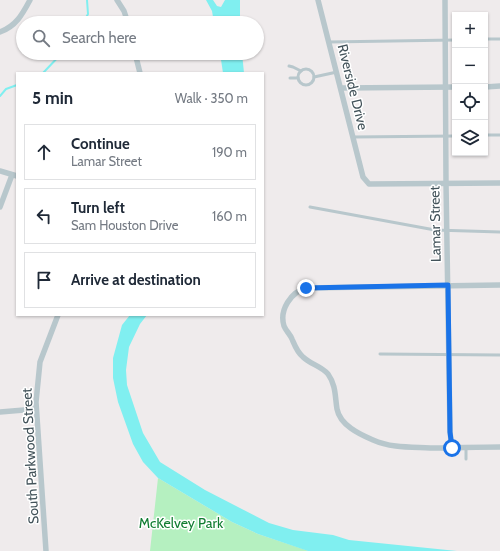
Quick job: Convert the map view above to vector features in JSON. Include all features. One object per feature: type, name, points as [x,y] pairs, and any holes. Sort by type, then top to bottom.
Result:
[{"type":"street","points":[[22,16],[30,0]]},
{"type":"street","points":[[117,0],[126,16]]},
{"type":"street","name":"Riverside Drive","points":[[318,0],[365,180],[369,184],[446,183]]},
{"type":"street","name":"Lamar Street","points":[[445,0],[446,183],[450,432],[452,448]]},
{"type":"street","points":[[0,32],[8,29],[16,23]]},
{"type":"street","points":[[137,60],[140,72]]},
{"type":"street","points":[[488,87],[500,86]]},
{"type":"street","points":[[341,88],[452,87]]},
{"type":"street","points":[[0,171],[14,176],[0,207]]},
{"type":"street","points":[[446,183],[500,182]]},
{"type":"street","points":[[500,285],[306,288],[299,290],[294,294],[286,305],[283,318],[284,325],[298,351],[307,361],[321,368],[331,380],[334,387],[339,415],[348,426],[373,440],[392,446],[452,448],[500,447]]},
{"type":"street","name":"South Parkwood Street","points":[[46,551],[36,409],[37,382],[40,362],[58,316]]},
{"type":"street","points":[[0,412],[36,409]]},
{"type":"lane","points":[[488,39],[500,39]]},
{"type":"lane","points":[[329,42],[452,40]]},
{"type":"lane","points":[[289,66],[293,66],[301,71],[305,69],[310,70],[314,76]]},
{"type":"lane","points":[[298,78],[301,71]]},
{"type":"lane","points":[[314,76],[337,72]]},
{"type":"lane","points":[[298,78],[303,84],[308,84],[312,81],[314,76]]},
{"type":"lane","points":[[290,78],[298,78]]},
{"type":"lane","points":[[488,135],[500,135]]},
{"type":"lane","points":[[353,137],[452,136]]},
{"type":"lane","points":[[310,207],[435,230],[500,232]]},
{"type":"lane","points":[[380,354],[500,355]]},
{"type":"lane","points":[[466,448],[466,459]]},
{"type":"green space","name":"McKelvey Park","points":[[158,478],[232,522],[258,534],[309,551],[150,551]]},
{"type":"water","points":[[206,0],[213,0],[217,6],[221,7],[225,0],[240,0],[240,16],[213,16]]},
{"type":"water","points":[[221,60],[243,60],[244,72],[223,72]]},
{"type":"water","points":[[129,316],[146,316],[140,324],[129,347],[126,370],[127,385],[143,433],[160,462],[205,490],[269,523],[293,530],[333,535],[349,540],[457,551],[308,551],[258,534],[232,522],[158,478],[143,462],[133,444],[118,402],[113,378],[113,358],[122,325]]},
{"type":"waterway","points":[[87,0],[87,16]]},
{"type":"waterway","points":[[44,72],[55,60]]},
{"type":"waterway","points":[[0,96],[6,89],[16,85]]},
{"type":"route","points":[[306,288],[448,285],[450,432],[452,448]]}]
